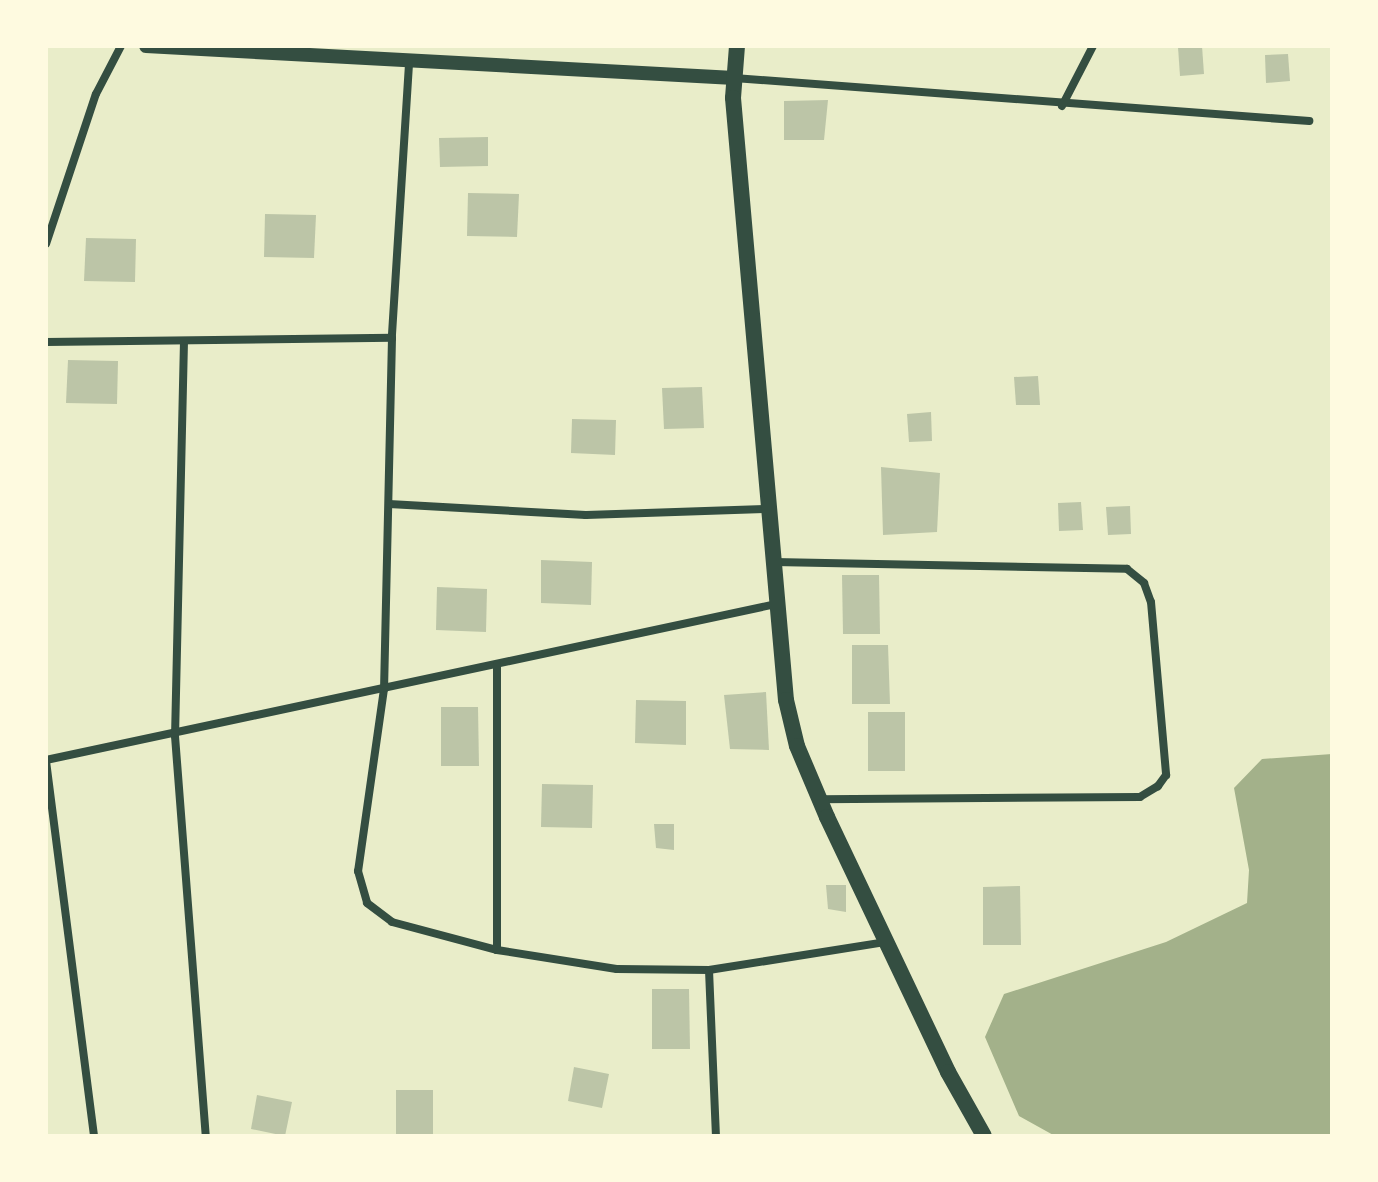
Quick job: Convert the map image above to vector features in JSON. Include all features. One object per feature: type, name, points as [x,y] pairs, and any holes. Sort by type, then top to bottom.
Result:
[{"type":"main road","points":[[737,46],[734,78],[772,562],[786,700],[797,746],[821,799],[886,941],[984,1136]]},
{"type":"street","points":[[46,244],[96,94],[121,46]]},
{"type":"street","points":[[146,46],[409,64],[734,78],[1062,106],[1309,121]]},
{"type":"street","points":[[1062,106],[1093,46]]},
{"type":"street","points":[[409,64],[392,338],[384,689],[358,871],[367,903],[392,922],[497,950],[617,969],[709,970],[886,941]]},
{"type":"street","points":[[46,342],[392,338]]},
{"type":"street","points":[[184,341],[175,736],[206,1136]]},
{"type":"street","points":[[389,504],[586,515],[769,509]]},
{"type":"street","points":[[772,562],[1127,569],[1144,583],[1151,602],[1166,775],[1149,792],[1140,797],[821,799]]},
{"type":"street","points":[[94,1136],[46,761],[175,736],[776,604]]},
{"type":"street","points":[[497,665],[497,950]]},
{"type":"street","points":[[709,970],[716,1136]]},
{"type":"shaded area","points":[[1332,754],[1332,1136],[1055,1136],[1019,1116],[985,1037],[1004,994],[1166,942],[1247,903],[1249,870],[1234,788],[1262,759]]},
{"type":"building","points":[[1202,46],[1204,74],[1180,76],[1178,47]]},
{"type":"building","points":[[1288,54],[1290,81],[1266,83],[1265,55]]},
{"type":"building","points":[[828,100],[824,140],[784,140],[784,101]]},
{"type":"building","points":[[488,137],[488,166],[440,167],[439,138]]},
{"type":"building","points":[[468,193],[519,194],[517,237],[467,236]]},
{"type":"building","points":[[265,214],[316,215],[314,258],[264,257]]},
{"type":"building","points":[[86,238],[136,239],[135,282],[84,281]]},
{"type":"building","points":[[68,360],[118,361],[117,404],[66,403]]},
{"type":"building","points":[[1038,376],[1040,405],[1016,405],[1014,377]]},
{"type":"building","points":[[702,387],[704,428],[664,429],[662,388]]},
{"type":"building","points":[[931,412],[932,441],[909,442],[907,414]]},
{"type":"building","points":[[572,419],[616,420],[615,455],[571,453]]},
{"type":"building","points":[[881,467],[940,473],[937,532],[883,535]]},
{"type":"building","points":[[1081,502],[1083,530],[1059,531],[1058,503]]},
{"type":"building","points":[[1130,506],[1131,534],[1108,535],[1106,507]]},
{"type":"building","points":[[541,560],[592,562],[591,605],[541,603]]},
{"type":"building","points":[[842,575],[879,575],[880,634],[843,634]]},
{"type":"building","points":[[437,587],[487,589],[486,632],[436,630]]},
{"type":"building","points":[[852,645],[888,645],[890,704],[852,704]]},
{"type":"building","points":[[766,692],[769,750],[730,749],[724,695]]},
{"type":"building","points":[[636,700],[686,701],[686,745],[635,743]]},
{"type":"building","points":[[441,707],[478,707],[479,766],[441,766]]},
{"type":"building","points":[[868,712],[905,712],[905,771],[868,771]]},
{"type":"building","points":[[542,784],[593,785],[592,828],[541,827]]},
{"type":"building","points":[[654,824],[674,824],[674,850],[656,848]]},
{"type":"building","points":[[826,885],[846,885],[846,912],[828,909]]},
{"type":"building","points":[[1020,886],[1021,945],[983,945],[983,887]]},
{"type":"building","points":[[652,989],[689,989],[690,1049],[652,1049]]},
{"type":"building","points":[[574,1067],[609,1074],[602,1108],[568,1101]]},
{"type":"building","points":[[396,1090],[433,1090],[433,1136],[396,1136]]},
{"type":"building","points":[[257,1095],[292,1102],[285,1136],[251,1129]]}]
